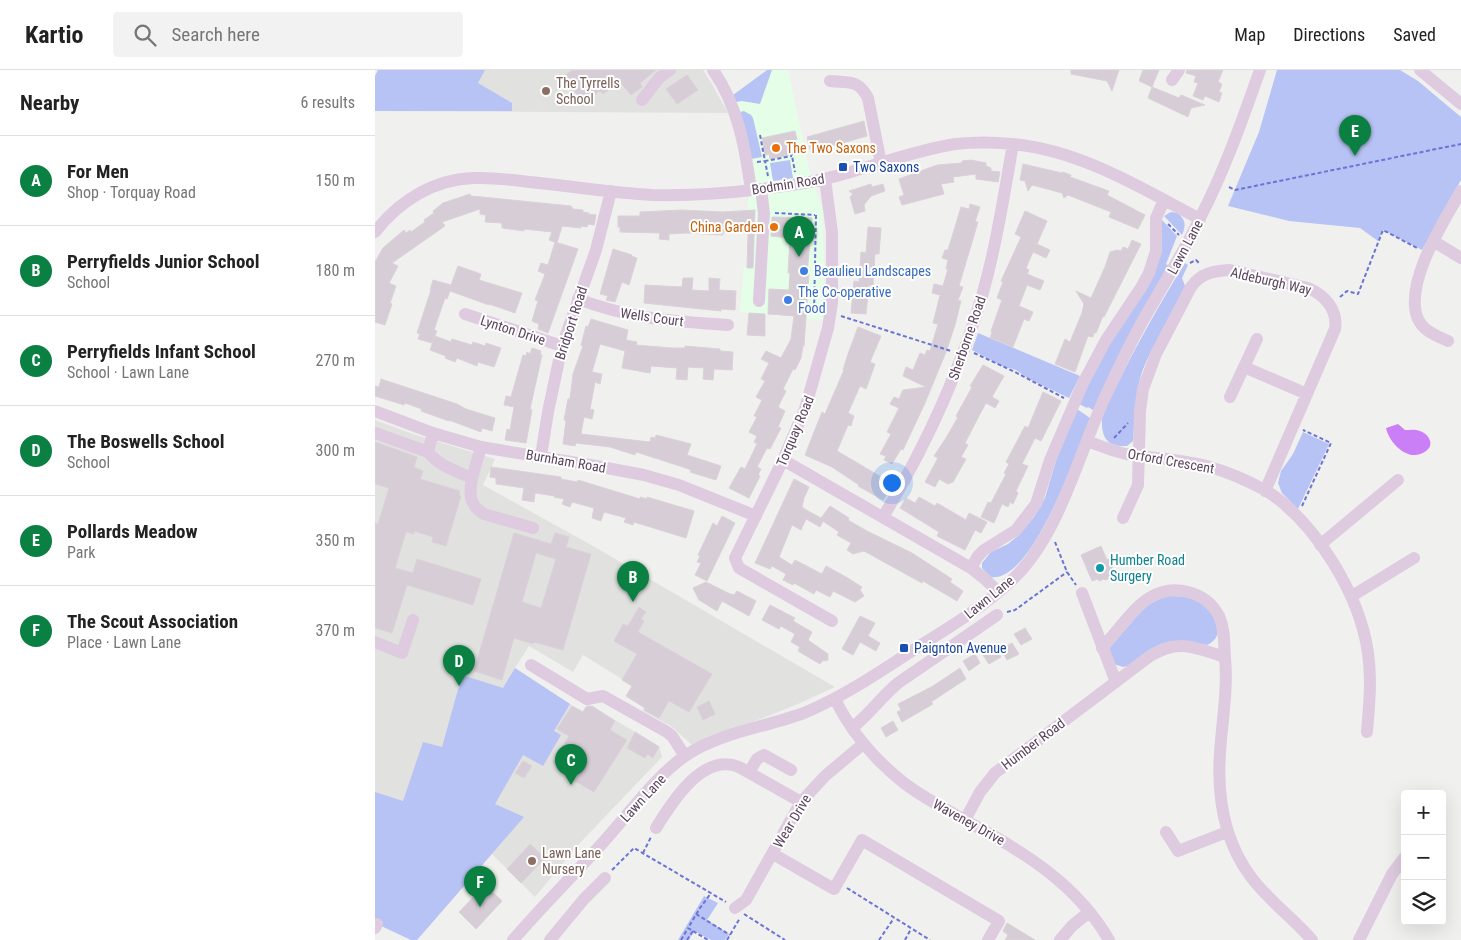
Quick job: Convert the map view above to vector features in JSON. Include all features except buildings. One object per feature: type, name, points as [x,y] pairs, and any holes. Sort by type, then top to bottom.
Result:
[{"type":"street","points":[[642,100],[659,78],[670,70]]},
{"type":"street","points":[[713,70],[723,85],[739,123],[747,164],[761,189],[764,212],[759,301]]},
{"type":"street","name":"Lawn Lane","points":[[513,940],[605,841],[654,783],[685,756],[701,747],[804,713],[835,699],[959,620],[998,592],[1029,561],[1047,534],[1100,409],[1132,341],[1180,258],[1232,151],[1260,70]]},
{"type":"street","points":[[1420,70],[1461,104]]},
{"type":"street","points":[[830,81],[857,84],[863,88],[868,98],[881,163]]},
{"type":"street","name":"Bodmin Road","points":[[375,232],[387,217],[411,198],[432,188],[459,179],[489,178],[611,191],[687,195],[797,184],[825,179],[956,144],[985,142],[1039,148],[1079,159],[1200,219]]},
{"type":"street","name":"Sherborne Road","points":[[883,517],[926,442],[943,405],[965,348],[982,296],[999,225],[1013,144]]},
{"type":"street","name":"Torquay Road","points":[[825,179],[830,217],[832,261],[831,313],[824,345],[812,388],[783,460],[735,558],[739,568],[832,620]]},
{"type":"street","name":"Bridport Road","points":[[541,456],[561,346],[596,250],[611,191]]},
{"type":"street","points":[[1448,341],[1431,333],[1419,321],[1414,300],[1427,253],[1461,191]]},
{"type":"street","name":"Lawn Lane","points":[[971,568],[984,550],[1016,530],[1036,504],[1050,460],[1083,383],[1106,340],[1149,273],[1156,251],[1156,218],[1164,200]]},
{"type":"street","points":[[1433,241],[1461,258]]},
{"type":"street","name":"Aldeburgh Way","points":[[1123,518],[1138,485],[1140,411],[1143,389],[1155,354],[1197,279],[1207,273],[1230,270],[1308,288],[1318,292],[1330,305]]},
{"type":"street","name":"Wells Court","points":[[578,300],[637,317],[728,325]]},
{"type":"street","points":[[1265,491],[1335,329],[1336,322],[1330,305]]},
{"type":"street","name":"Lynton Drive","points":[[465,314],[561,346]]},
{"type":"street","points":[[1230,397],[1257,339]]},
{"type":"street","points":[[1244,367],[1307,394]]},
{"type":"street","name":"Burnham Road","points":[[375,411],[433,433],[481,447],[644,475],[679,485],[755,516]]},
{"type":"street","points":[[428,452],[433,433]]},
{"type":"street","points":[[375,434],[428,452],[443,466],[472,478]]},
{"type":"street","name":"Orford Crescent","points":[[1087,441],[1104,448],[1190,462],[1230,473],[1265,491],[1297,517],[1320,545],[1352,596],[1364,633],[1370,669],[1371,690],[1367,732]]},
{"type":"street","points":[[481,447],[469,493],[473,506],[484,514],[533,528]]},
{"type":"street","points":[[783,460],[971,568],[998,592]]},
{"type":"street","points":[[1320,545],[1398,480]]},
{"type":"street","points":[[1352,596],[1414,558]]},
{"type":"street","points":[[1102,648],[1148,598],[1165,591],[1183,590],[1195,594],[1206,600],[1214,608],[1223,629],[1227,689],[1219,768],[1221,802],[1227,832],[1249,875],[1273,903],[1312,940]]},
{"type":"street","points":[[1082,593],[1116,682]]},
{"type":"street","name":"Lawn Lane","points":[[852,728],[898,683],[997,615]]},
{"type":"street","points":[[375,642],[402,653],[413,620]]},
{"type":"street","name":"Humber Road","points":[[965,820],[980,792],[995,774],[1150,656],[1170,646],[1183,645],[1225,657]]},
{"type":"street","points":[[531,665],[587,699],[603,696],[667,732],[673,736],[685,756]]},
{"type":"street","name":"Waveney Drive","points":[[835,699],[843,716],[863,744],[903,782],[1038,863],[1062,883],[1089,912],[1109,940]]},
{"type":"street","name":"Wear Drive","points":[[739,911],[801,802],[825,776],[863,744]]},
{"type":"street","points":[[749,772],[757,759],[764,755],[791,770]]},
{"type":"street","name":"Lawn Lane","points":[[656,828],[678,794],[690,782],[703,772],[723,763],[731,764],[749,772],[801,802]]},
{"type":"street","points":[[1166,832],[1178,851],[1227,832]]},
{"type":"street","points":[[773,854],[834,889],[862,840],[999,921],[988,940]]},
{"type":"street","points":[[1359,940],[1392,874],[1401,862]]},
{"type":"street","points":[[549,940],[605,878]]},
{"type":"street","points":[[1060,940],[1072,926],[1089,912]]},
{"type":"path","points":[[760,135],[765,161],[761,189]]},
{"type":"path","points":[[1235,190],[1461,144]]},
{"type":"path","points":[[790,145],[797,184]]},
{"type":"path","points":[[747,164],[792,156]]},
{"type":"path","points":[[764,212],[830,217]]},
{"type":"path","points":[[816,215],[814,313],[831,313]]},
{"type":"path","points":[[1330,305],[1347,292],[1358,294],[1383,230],[1427,253]]},
{"type":"path","points":[[1104,448],[1140,411]]},
{"type":"path","points":[[1293,425],[1331,443],[1297,517]]},
{"type":"path","points":[[1047,534],[1054,538],[1067,572],[1082,593]]},
{"type":"path","points":[[997,615],[1015,610],[1067,572]]},
{"type":"path","points":[[643,853],[656,828]]},
{"type":"path","points":[[605,878],[634,848],[785,940]]},
{"type":"path","points":[[837,882],[930,940]]},
{"type":"path","points":[[681,940],[696,914],[711,894]]},
{"type":"path","points":[[727,940],[739,911]]},
{"type":"path","points":[[696,914],[730,935]]},
{"type":"path","points":[[879,940],[894,918]]},
{"type":"path","points":[[688,928],[709,940]]},
{"type":"path","points":[[905,940],[911,929]]},
{"type":"path","points":[[687,940],[693,931]]},
{"type":"shaded area","name":"The Tyrrells School","points":[[378,70],[703,70],[728,113],[375,111],[375,76]]},
{"type":"shaded area","points":[[378,70],[485,70],[478,83],[512,103],[512,111],[375,111],[375,76]]},
{"type":"shaded area","points":[[767,70],[788,70],[810,174],[824,213],[822,221],[824,260],[823,320],[740,312],[744,267],[747,267],[748,201],[754,177],[733,95]]},
{"type":"shaded area","points":[[767,70],[772,70],[760,104],[736,102],[733,95]]},
{"type":"shaded area","points":[[1277,70],[1400,70],[1418,81],[1461,117],[1461,180],[1422,250],[1383,230],[1378,241],[1360,228],[1289,221],[1228,206],[1259,132]]},
{"type":"shaded area","points":[[744,111],[753,118],[762,157],[751,159],[740,112]]},
{"type":"shaded area","points":[[790,160],[793,178],[773,181],[770,163]]},
{"type":"shaded area","points":[[1171,212],[1178,213],[1183,218],[1185,226],[1182,235],[1164,216]]},
{"type":"shaded area","points":[[1161,219],[1177,236],[1166,264],[1169,266],[1093,410],[1087,408],[1079,404],[1103,354],[1134,307]]},
{"type":"shaded area","points":[[1185,263],[1188,265],[1182,278],[1187,291],[1157,341],[1142,372],[1137,397],[1133,441],[1127,446],[1110,443],[1104,436],[1102,425],[1107,402],[1149,324]]},
{"type":"shaded area","points":[[978,333],[1080,376],[1069,398],[1029,379],[1016,370],[1002,366],[972,350]]},
{"type":"shaded area","points":[[1077,409],[1090,418],[1051,512],[1022,560],[1006,573],[990,577],[982,568],[982,563],[991,552],[1008,544],[1019,535],[1034,517],[1045,498],[1058,454]]},
{"type":"shaded area","points":[[375,420],[416,435],[495,459],[483,485],[593,546],[835,687],[798,704],[693,746],[671,726],[643,711],[651,697],[583,655],[573,672],[529,646],[515,668],[582,712],[588,704],[659,746],[662,757],[580,843],[535,897],[492,854],[417,940],[411,940],[375,923]]},
{"type":"shaded area","points":[[1398,424],[1405,430],[1423,432],[1430,440],[1429,449],[1420,454],[1413,455],[1401,450],[1391,440],[1386,428]]},
{"type":"shaded area","points":[[1303,432],[1329,444],[1298,509],[1282,493],[1278,483],[1281,471],[1293,454]]},
{"type":"shaded area","points":[[1167,596],[1190,598],[1207,608],[1217,624],[1217,636],[1207,645],[1181,641],[1164,643],[1148,651],[1128,666],[1123,667],[1114,664],[1109,650],[1110,647],[1144,608]]},
{"type":"shaded area","points":[[515,668],[570,704],[554,731],[561,735],[543,766],[523,755],[495,804],[524,817],[417,940],[411,940],[375,923],[375,792],[403,801],[423,742],[442,747],[462,675],[503,688]]},
{"type":"shaded area","points":[[704,896],[718,903],[707,920],[729,934],[725,940],[711,940],[694,931],[689,940],[678,940]]},
{"type":"place","name":"The Tyrrells School","points":[[546,91]]},
{"type":"place","name":"The Two Saxons","points":[[776,148]]},
{"type":"place","name":"Pollards Meadow","points":[[1355,156]]},
{"type":"place","name":"Two Saxons","points":[[843,167]]},
{"type":"place","name":"China Garden","points":[[774,227]]},
{"type":"place","name":"For Men","points":[[799,257]]},
{"type":"place","name":"Beaulieu Landscapes","points":[[804,271]]},
{"type":"place","name":"The Co-operative Food","points":[[788,300]]},
{"type":"place","name":"Humber Road Surgery","points":[[1100,568]]},
{"type":"place","name":"Perryfields Junior School","points":[[633,602]]},
{"type":"place","name":"Paignton Avenue","points":[[904,648]]},
{"type":"place","name":"The Boswells School","points":[[459,686]]},
{"type":"place","name":"Perryfields Infant School","points":[[571,785]]},
{"type":"place","name":"Lawn Lane Nursery","points":[[532,861]]},
{"type":"place","name":"The Scout Association","points":[[480,907]]}]
